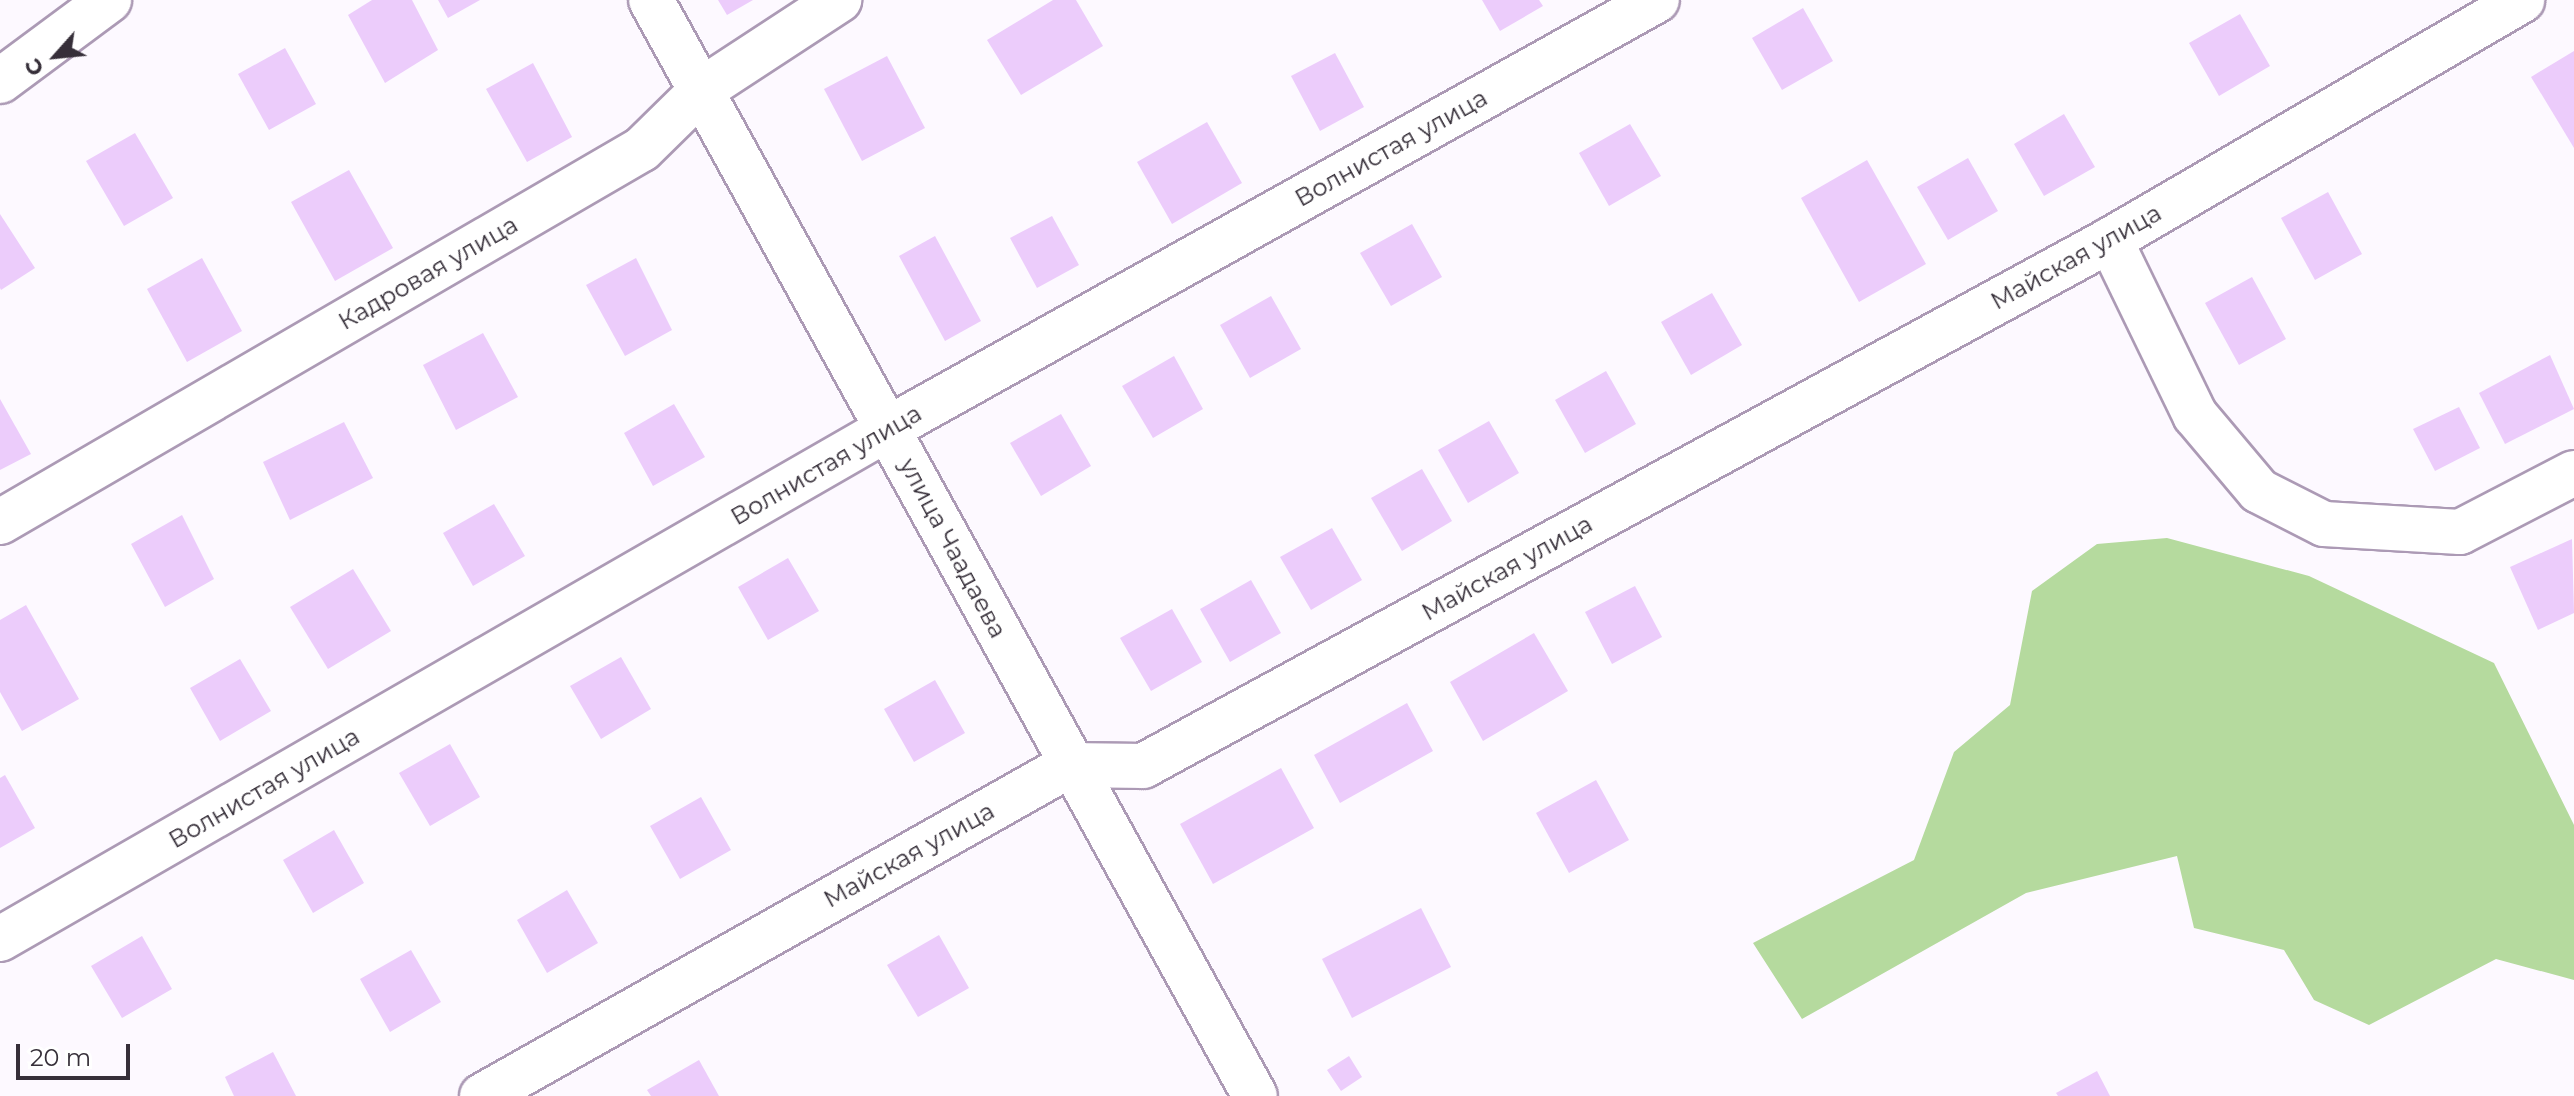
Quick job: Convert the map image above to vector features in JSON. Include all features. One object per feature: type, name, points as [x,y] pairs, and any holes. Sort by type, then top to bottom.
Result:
[{"type":"street","points":[[0,81],[109,0]]},
{"type":"street","name":"улица Чаадаева","points":[[651,0],[703,89],[1070,765],[1255,1096]]},
{"type":"street","name":"Кадровая улица","points":[[0,522],[642,149],[703,89],[839,0]]},
{"type":"street","name":"Волнистая улица","points":[[0,939],[889,428],[1657,0]]},
{"type":"street","name":"Майская улица","points":[[482,1096],[1070,765],[1143,766],[2110,240],[2522,0]]},
{"type":"street","points":[[2110,240],[2195,415],[2259,491],[2324,524],[2460,532],[2574,473]]},
{"type":"green space","points":[[2167,538],[2309,576],[2494,663],[2574,825],[2574,980],[2496,959],[2369,1025],[2314,1000],[2284,950],[2194,928],[2177,856],[2026,893],[1802,1019],[1753,943],[1914,860],[1954,752],[2010,705],[2032,591],[2097,544]]},
{"type":"building","points":[[372,0],[412,0],[438,50],[385,83],[348,15]]},
{"type":"building","points":[[438,0],[480,0],[448,18]]},
{"type":"building","points":[[718,0],[753,0],[727,15]]},
{"type":"building","points":[[1053,0],[1076,0],[1103,46],[1021,95],[987,40]]},
{"type":"building","points":[[1482,0],[1539,0],[1543,6],[1500,31]]},
{"type":"building","points":[[1803,8],[1833,61],[1782,90],[1752,38]]},
{"type":"building","points":[[2240,14],[2270,66],[2219,96],[2189,43]]},
{"type":"building","points":[[285,48],[316,104],[269,130],[238,74]]},
{"type":"building","points":[[2574,51],[2574,148],[2531,77]]},
{"type":"building","points":[[1335,53],[1364,107],[1320,131],[1291,76]]},
{"type":"building","points":[[887,56],[925,128],[862,161],[824,89]]},
{"type":"building","points":[[533,63],[572,137],[527,162],[486,89]]},
{"type":"building","points":[[2064,114],[2095,167],[2044,196],[2014,144]]},
{"type":"building","points":[[1207,122],[1242,183],[1172,224],[1137,162]]},
{"type":"building","points":[[1630,124],[1661,176],[1609,206],[1579,153]]},
{"type":"building","points":[[135,133],[173,198],[124,226],[86,161]]},
{"type":"building","points":[[1968,158],[1998,211],[1948,240],[1917,187]]},
{"type":"building","points":[[1867,160],[1926,264],[1859,302],[1801,198]]},
{"type":"building","points":[[349,170],[393,248],[335,281],[291,202]]},
{"type":"building","points":[[2328,192],[2362,254],[2315,280],[2281,218]]},
{"type":"building","points":[[0,214],[35,268],[1,290],[0,288]]},
{"type":"building","points":[[1052,216],[1079,265],[1037,288],[1010,238]]},
{"type":"building","points":[[1412,224],[1442,277],[1391,306],[1360,253]]},
{"type":"building","points":[[935,236],[981,321],[945,341],[899,256]]},
{"type":"building","points":[[202,258],[242,331],[187,362],[147,289]]},
{"type":"building","points":[[636,258],[672,330],[625,356],[586,285]]},
{"type":"building","points":[[2252,277],[2286,339],[2239,365],[2205,303]]},
{"type":"building","points":[[1712,293],[1742,345],[1691,375],[1661,322]]},
{"type":"building","points":[[1271,296],[1301,349],[1250,378],[1220,325]]},
{"type":"building","points":[[483,333],[518,397],[456,430],[423,365]]},
{"type":"building","points":[[2550,355],[2574,409],[2505,444],[2479,393]]},
{"type":"building","points":[[1174,356],[1203,409],[1153,438],[1122,386]]},
{"type":"building","points":[[1606,371],[1636,424],[1585,453],[1555,400]]},
{"type":"building","points":[[0,399],[31,454],[0,470]]},
{"type":"building","points":[[674,404],[705,457],[653,486],[624,433]]},
{"type":"building","points":[[2459,407],[2480,448],[2435,471],[2413,429]]},
{"type":"building","points":[[1061,414],[1091,466],[1041,496],[1010,443]]},
{"type":"building","points":[[1489,421],[1519,473],[1468,503],[1438,450]]},
{"type":"building","points":[[344,422],[373,478],[290,520],[263,462]]},
{"type":"building","points":[[1422,469],[1452,521],[1402,551],[1371,498]]},
{"type":"building","points":[[494,504],[525,556],[473,586],[443,533]]},
{"type":"building","points":[[182,515],[214,579],[165,607],[131,544]]},
{"type":"building","points":[[1332,528],[1362,580],[1311,610],[1280,557]]},
{"type":"building","points":[[2572,539],[2574,613],[2538,630],[2510,567]]},
{"type":"building","points":[[788,558],[819,611],[768,640],[738,587]]},
{"type":"building","points":[[353,569],[391,631],[328,669],[290,607]]},
{"type":"building","points":[[1251,580],[1281,633],[1230,662],[1200,609]]},
{"type":"building","points":[[1635,586],[1662,637],[1612,664],[1585,612]]},
{"type":"building","points":[[26,605],[79,699],[22,731],[0,692],[0,620]]},
{"type":"building","points":[[1172,609],[1202,662],[1151,691],[1120,638]]},
{"type":"building","points":[[1534,633],[1568,691],[1483,741],[1450,682]]},
{"type":"building","points":[[621,657],[651,709],[601,739],[570,686]]},
{"type":"building","points":[[240,659],[271,711],[220,741],[190,688]]},
{"type":"building","points":[[935,680],[965,733],[914,762],[884,709]]},
{"type":"building","points":[[1407,703],[1433,751],[1340,803],[1314,755]]},
{"type":"building","points":[[450,744],[480,797],[430,826],[399,773]]},
{"type":"building","points":[[1281,768],[1314,828],[1213,884],[1180,824]]},
{"type":"building","points":[[5,775],[35,828],[0,848],[0,778]]},
{"type":"building","points":[[1596,780],[1629,840],[1569,873],[1536,813]]},
{"type":"building","points":[[701,797],[731,850],[680,879],[650,826]]},
{"type":"building","points":[[334,830],[364,883],[313,913],[283,860]]},
{"type":"building","points":[[567,890],[598,943],[547,973],[517,920]]},
{"type":"building","points":[[1421,908],[1451,967],[1352,1018],[1322,959]]},
{"type":"building","points":[[939,935],[969,988],[918,1017],[887,965]]},
{"type":"building","points":[[142,936],[172,989],[122,1018],[91,966]]},
{"type":"building","points":[[411,950],[441,1002],[390,1032],[360,979]]},
{"type":"building","points":[[273,1052],[296,1096],[234,1096],[225,1077]]},
{"type":"building","points":[[1349,1056],[1362,1077],[1341,1091],[1327,1070]]},
{"type":"building","points":[[699,1060],[719,1096],[651,1096],[647,1090]]},
{"type":"building","points":[[2097,1071],[2110,1096],[2058,1096],[2056,1093]]}]
